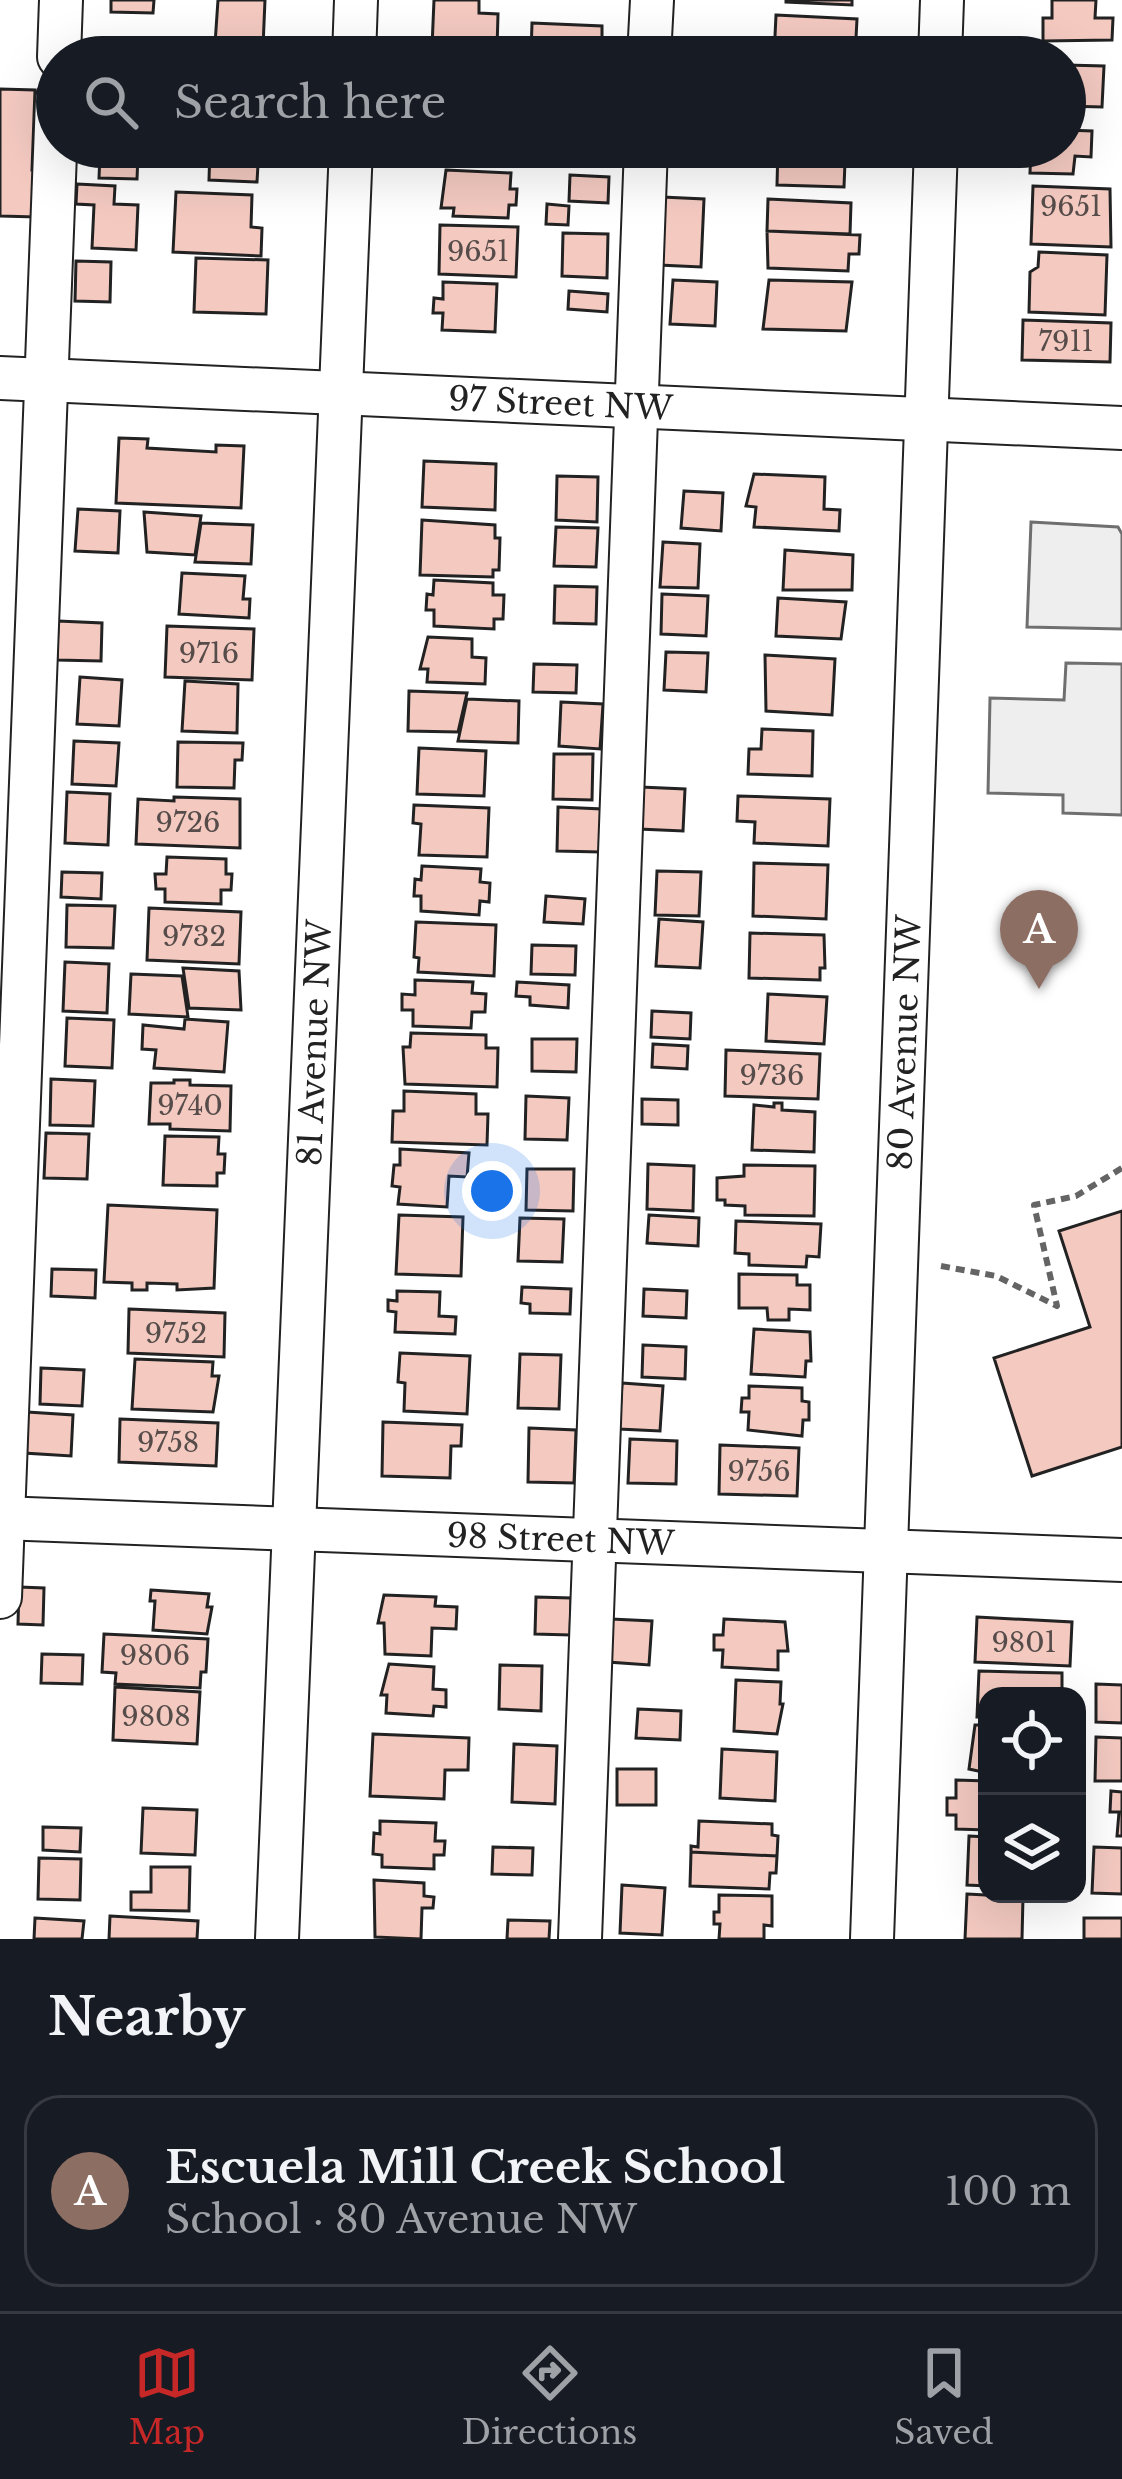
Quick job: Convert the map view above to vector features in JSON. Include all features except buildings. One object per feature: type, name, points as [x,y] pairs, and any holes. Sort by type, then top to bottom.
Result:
[{"type":"street","points":[[60,36],[61,0]]},
{"type":"street","points":[[355,36],[356,0]]},
{"type":"street","points":[[651,36],[652,0]]},
{"type":"street","points":[[941,36],[942,0]]},
{"type":"street","points":[[0,1597],[54,168]]},
{"type":"street","name":"81 Avenue NW","points":[[277,1939],[350,168]]},
{"type":"street","points":[[580,1939],[645,168]]},
{"type":"street","name":"80 Avenue NW","points":[[872,1939],[935,168]]},
{"type":"street","name":"97 Street NW","points":[[0,378],[1122,428]]},
{"type":"street","name":"98 Street NW","points":[[1,1518],[1122,1560]]},
{"type":"path","points":[[941,1266],[996,1276],[1058,1306],[1034,1205],[1076,1196],[1122,1168]]},
{"type":"shaded area","points":[[1031,522],[1118,527],[1122,534],[1122,629],[1027,627]]},
{"type":"shaded area","points":[[1066,663],[1122,664],[1122,815],[1063,813],[1063,795],[988,793],[990,698],[1064,700]]},
{"type":"place","name":"Escuela Mill Creek School","points":[[1039,989]]}]
